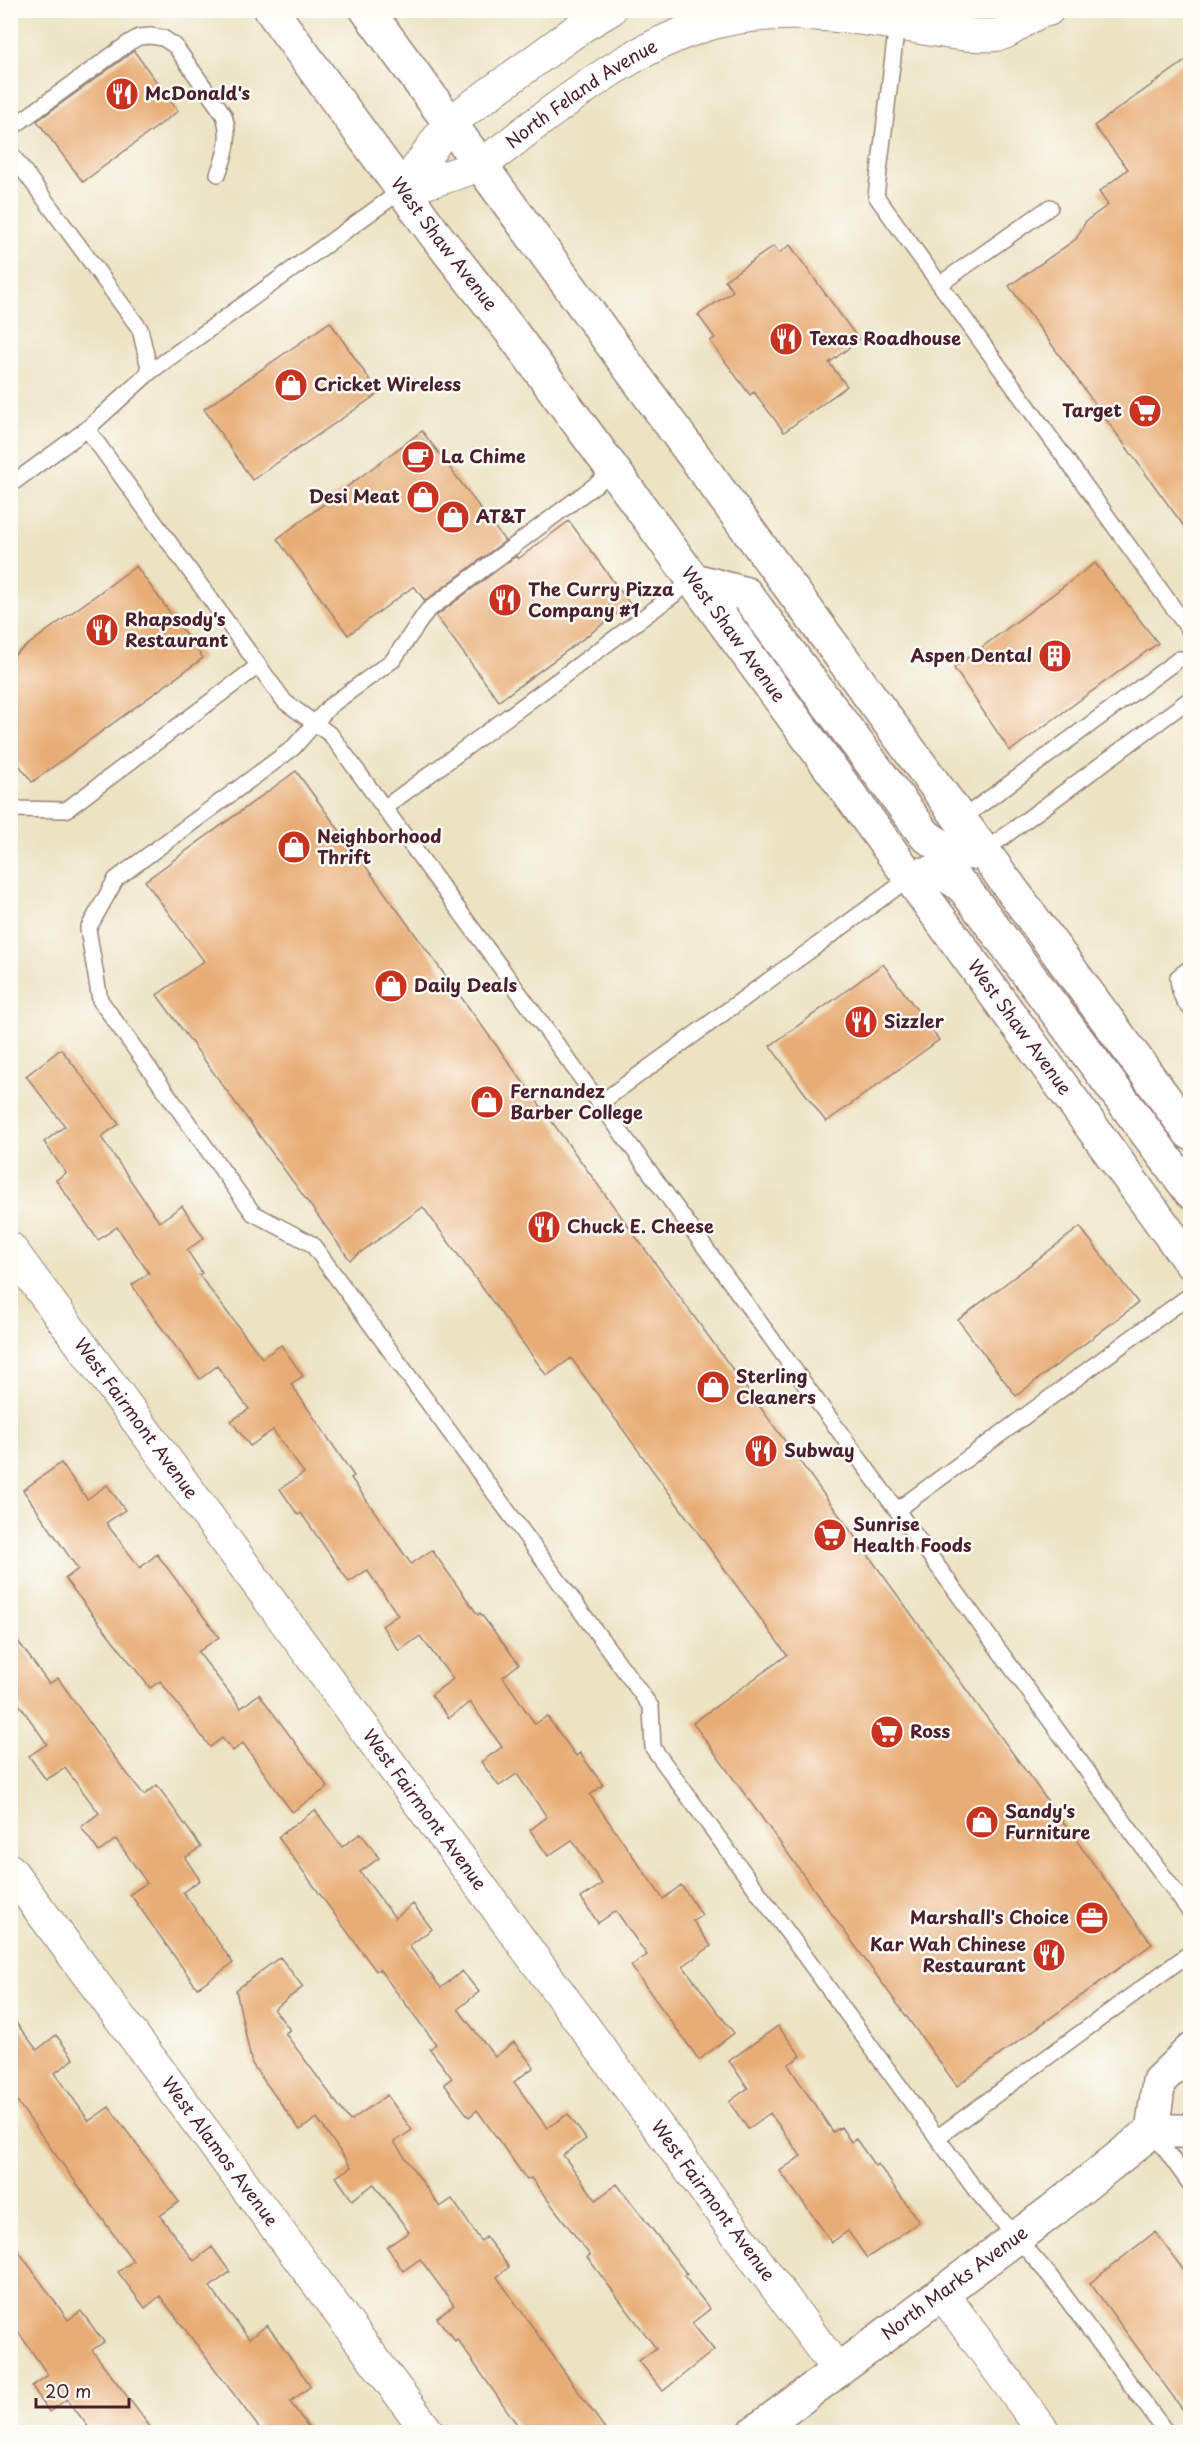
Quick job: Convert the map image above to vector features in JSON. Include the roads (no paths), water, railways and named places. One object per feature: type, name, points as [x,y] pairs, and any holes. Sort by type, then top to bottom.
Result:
[{"type":"main road","name":"West Shaw Avenue","points":[[271,10],[402,190],[510,330],[614,471],[1191,1262]]},
{"type":"main road","points":[[367,10],[1191,1133]]},
{"type":"main road","points":[[694,580],[746,594],[925,834],[938,845],[953,852],[970,854],[983,852]]},
{"type":"main road","points":[[911,877],[940,872],[953,878],[964,888],[1191,1191]]},
{"type":"main road","points":[[1191,2051],[1160,2081],[1152,2131],[1191,2131]]},
{"type":"main road","name":"North Marks Avenue","points":[[767,2429],[838,2371],[1018,2237],[1152,2131]]},
{"type":"street","points":[[402,190],[449,123],[581,27],[610,10]]},
{"type":"street","name":"North Feland Avenue","points":[[402,190],[480,164],[586,86],[634,54],[705,25],[737,19],[813,14],[948,32],[999,35],[1040,11]]},
{"type":"street","name":"West Fairmont Avenue","points":[[10,1248],[838,2371]]},
{"type":"street","name":"West Alamos Avenue","points":[[10,1870],[428,2433]]},
{"type":"street","points":[[942,2293],[1044,2433]]},
{"type":"lane","points":[[897,24],[876,196],[1191,631]]},
{"type":"lane","points":[[10,129],[130,42],[139,37],[163,38],[175,46],[224,116],[228,127],[228,139],[218,174]]},
{"type":"lane","points":[[10,152],[140,329],[150,372]]},
{"type":"lane","points":[[10,485],[87,429],[150,372],[402,190]]},
{"type":"lane","points":[[940,284],[1050,207]]},
{"type":"lane","points":[[87,429],[285,702],[331,735],[1191,1912]]},
{"type":"lane","points":[[614,471],[427,611],[393,660],[330,706],[293,748],[116,879],[88,929],[99,1000],[253,1213],[312,1244],[319,1253],[651,1707],[653,1748],[974,2188],[1049,2275],[1166,2433]]},
{"type":"lane","points":[[384,808],[694,580]]},
{"type":"lane","points":[[960,820],[1179,659],[1191,659]]},
{"type":"lane","points":[[10,809],[66,810],[258,666]]},
{"type":"lane","points":[[983,852],[1191,699]]},
{"type":"lane","points":[[600,1103],[911,877]]},
{"type":"lane","points":[[1191,969],[1178,977],[1179,991],[1185,1003],[1191,1008]]},
{"type":"lane","points":[[897,1510],[1191,1295]]},
{"type":"lane","points":[[938,2137],[1191,1953]]},
{"type":"lane","points":[[1152,2131],[1191,2184]]},
{"type":"place","name":"McDonald's","points":[[122,94]]},
{"type":"place","name":"Texas Roadhouse","points":[[786,339]]},
{"type":"place","name":"Cricket Wireless","points":[[291,385]]},
{"type":"place","name":"Target","points":[[1145,411]]},
{"type":"place","name":"La Chime","points":[[418,457]]},
{"type":"place","name":"Desi Meat","points":[[423,497]]},
{"type":"place","name":"AT&T","points":[[453,517]]},
{"type":"place","name":"The Curry Pizza Company #1","points":[[505,600]]},
{"type":"place","name":"Rhapsody's Restaurant","points":[[102,630]]},
{"type":"place","name":"Aspen Dental","points":[[1055,656]]},
{"type":"place","name":"Neighborhood Thrift","points":[[294,847]]},
{"type":"place","name":"Daily Deals","points":[[391,986]]},
{"type":"place","name":"Sizzler","points":[[861,1022]]},
{"type":"place","name":"Fernandez Barber College","points":[[487,1102]]},
{"type":"place","name":"Chuck E. Cheese","points":[[544,1227]]},
{"type":"place","name":"Sterling Cleaners","points":[[713,1387]]},
{"type":"place","name":"Subway","points":[[761,1451]]},
{"type":"place","name":"Sunrise Health Foods","points":[[830,1535]]},
{"type":"place","name":"Ross","points":[[887,1732]]},
{"type":"place","name":"Sandy's Furniture","points":[[982,1822]]},
{"type":"place","name":"Marshall's Choice","points":[[1092,1918]]},
{"type":"place","name":"Kar Wah Chinese Restaurant","points":[[1049,1955]]}]
